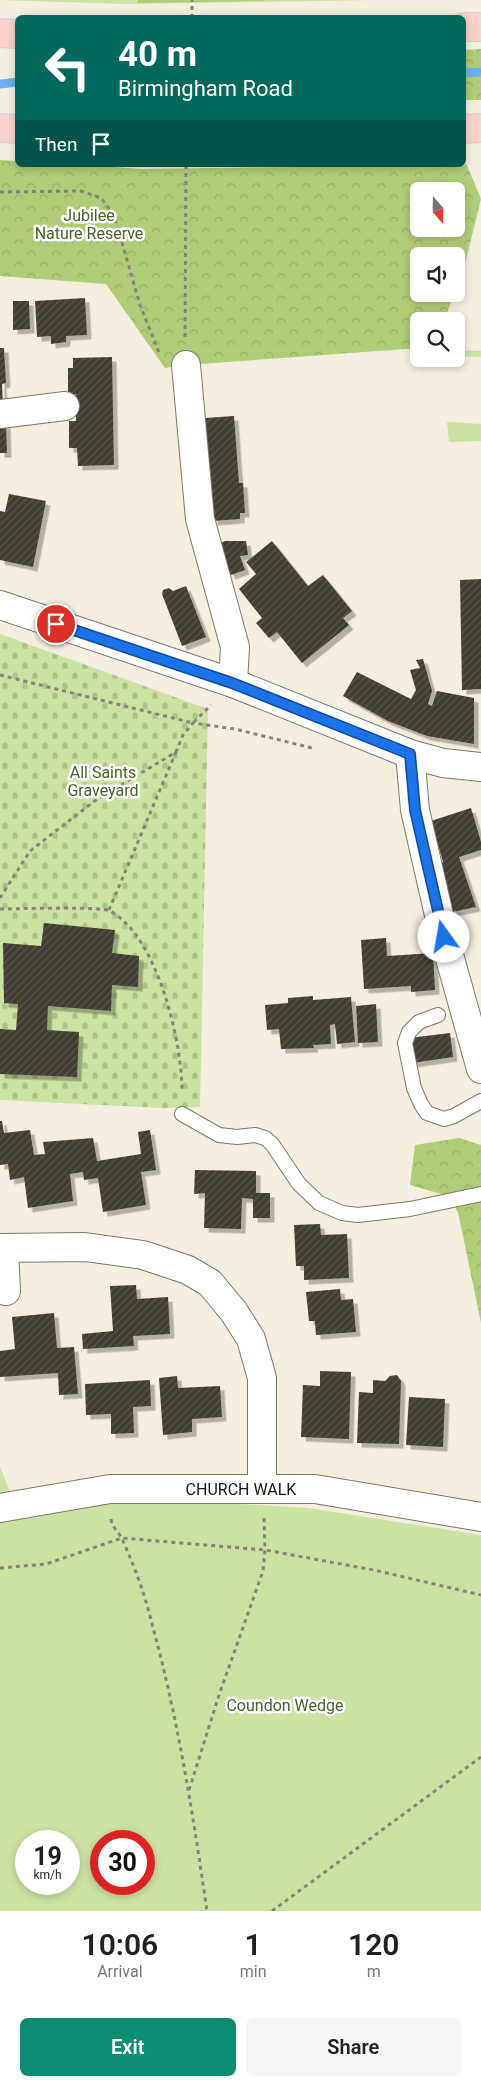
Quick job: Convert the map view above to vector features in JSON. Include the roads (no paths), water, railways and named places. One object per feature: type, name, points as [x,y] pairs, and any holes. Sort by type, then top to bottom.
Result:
[{"type":"highway","points":[[466,27],[481,27]]},
{"type":"highway","points":[[0,32],[15,34]]},
{"type":"highway","points":[[0,128],[15,129]]},
{"type":"highway","points":[[466,129],[481,128]]},
{"type":"street","points":[[186,375],[200,519],[235,647],[232,683]]},
{"type":"street","points":[[0,414],[65,406]]},
{"type":"street","points":[[0,605],[232,683],[410,754],[443,763],[481,768]]},
{"type":"street","points":[[410,754],[415,810],[444,937],[481,1069]]},
{"type":"street","points":[[6,1291],[2,1249],[85,1247],[143,1255],[188,1270],[210,1283],[234,1312],[251,1339],[262,1378],[262,1488]]},
{"type":"street","name":"CHURCH WALK","points":[[0,1508],[110,1489],[262,1488],[315,1489],[481,1517]]},
{"type":"lane","points":[[438,1015],[419,1022],[409,1032],[405,1043],[414,1088],[421,1104],[427,1113],[444,1119],[454,1116],[481,1101]]},
{"type":"lane","points":[[182,1114],[219,1135],[238,1137],[255,1135],[265,1138],[272,1144],[299,1184],[319,1204],[342,1213],[358,1215],[410,1208],[481,1194]]},
{"type":"waterway","points":[[466,73],[481,72]]},
{"type":"waterway","points":[[0,84],[15,82]]},
{"type":"park label","name":"Jubilee Nature Reserve","points":[[89,224]]},
{"type":"park label","name":"All Saints Graveyard","points":[[103,781]]},
{"type":"park label","name":"Coundon Wedge","points":[[285,1705]]}]
